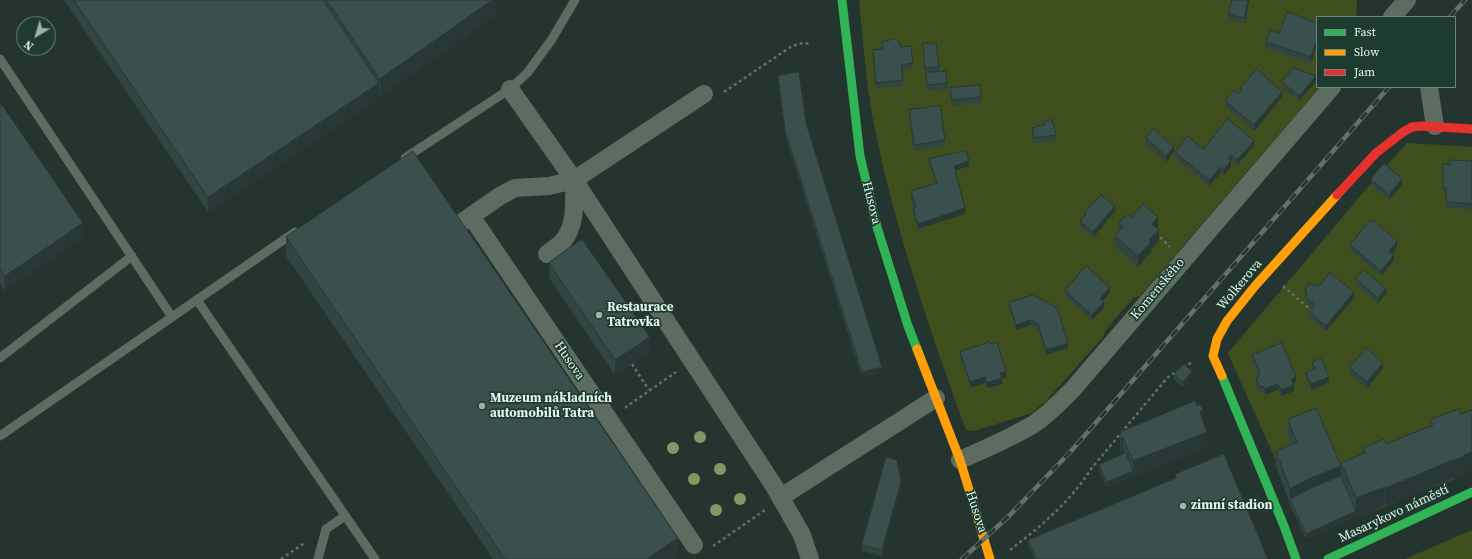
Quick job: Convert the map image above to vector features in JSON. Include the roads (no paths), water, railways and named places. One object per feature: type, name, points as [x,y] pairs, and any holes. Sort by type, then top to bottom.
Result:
[{"type":"street","name":"Husova","points":[[842,0],[860,156],[877,227],[903,311],[960,460],[990,559]]},
{"type":"street","points":[[1393,16],[1408,4]]},
{"type":"street","name":"Komenského","points":[[960,460],[1035,423],[1054,409],[1074,389],[1331,88]]},
{"type":"street","points":[[1430,88],[1435,126]]},
{"type":"street","points":[[510,89],[574,180],[781,497],[802,535],[810,559]]},
{"type":"street","points":[[454,228],[500,196],[515,188],[549,186],[574,180],[704,94]]},
{"type":"street","name":"Wolkerova","points":[[1296,559],[1284,526],[1213,356],[1217,339],[1227,321],[1263,277],[1376,153],[1403,132],[1422,126],[1472,129]]},
{"type":"street","points":[[547,254],[563,241],[570,228],[574,212],[574,180]]},
{"type":"street","name":"Husova","points":[[471,216],[703,546]]},
{"type":"street","points":[[781,497],[936,398]]},
{"type":"street","name":"Masarykovo náměstí","points":[[1328,559],[1472,492]]},
{"type":"lane","points":[[397,164],[510,89],[528,72],[552,39],[576,0]]},
{"type":"lane","points":[[0,59],[172,317]]},
{"type":"lane","points":[[0,436],[306,225]]},
{"type":"lane","points":[[0,358],[132,256]]},
{"type":"lane","points":[[197,300],[375,559]]},
{"type":"lane","points":[[318,559],[326,529],[345,516]]},
{"type":"railway","points":[[1451,16],[1465,0]]},
{"type":"railway","points":[[962,559],[1009,516],[1072,450],[1388,88]]},
{"type":"place","name":"Restaurace Tatrovka","points":[[599,315]]},
{"type":"place","name":"Muzeum nákladních automobilů Tatra","points":[[482,406]]},
{"type":"place","name":"zimní stadion","points":[[1183,506]]}]
